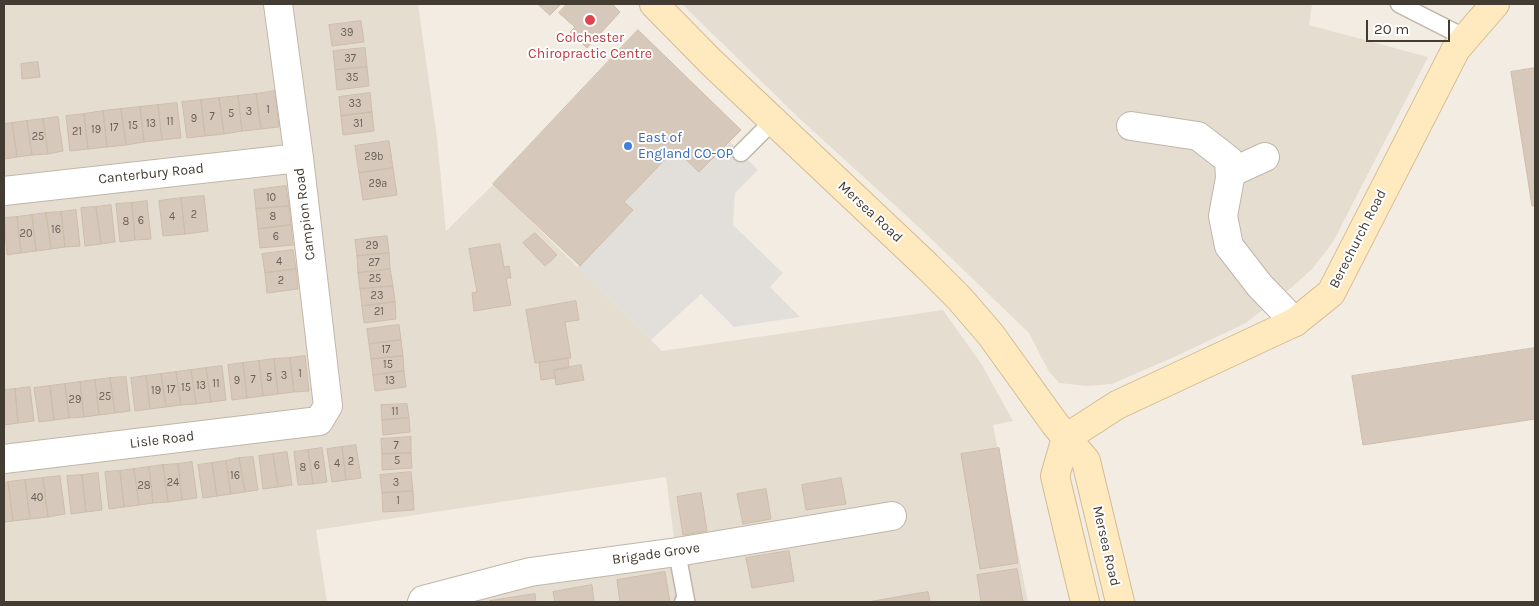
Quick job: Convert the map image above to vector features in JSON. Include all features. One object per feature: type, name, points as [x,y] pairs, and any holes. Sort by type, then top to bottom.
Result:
[{"type":"main road","name":"Mersea Road","points":[[654,4],[712,63],[926,265],[991,335],[1066,438],[1086,461],[1120,602]]},
{"type":"main road","name":"Berechurch Road","points":[[1066,438],[1117,405],[1295,322],[1331,293],[1456,49],[1495,4]]},
{"type":"main road","points":[[1066,438],[1055,476],[1086,602]]},
{"type":"street","name":"Campion Road","points":[[278,4],[299,158],[328,406],[320,421]]},
{"type":"street","points":[[1131,126],[1198,136],[1229,160],[1230,173],[1223,216],[1229,246],[1260,286],[1295,322]]},
{"type":"street","points":[[1230,173],[1265,157]]},
{"type":"street","name":"Canterbury Road","points":[[4,191],[299,158]]},
{"type":"street","name":"Lisle Road","points":[[4,459],[320,421]]},
{"type":"street","name":"Brigade Grove","points":[[422,602],[423,600],[530,572],[677,552],[892,516]]},
{"type":"lane","points":[[1399,4],[1466,38]]},
{"type":"lane","points":[[741,153],[773,121]]},
{"type":"lane","points":[[677,552],[686,600],[683,602]]},
{"type":"shaded area","points":[[4,4],[418,4],[437,138],[446,231],[494,184],[662,351],[943,310],[982,365],[1013,421],[993,425],[1028,602],[448,602],[467,596],[677,562],[666,477],[316,530],[327,602],[4,602]]},
{"type":"shaded area","points":[[682,4],[1312,4],[1309,25],[1428,57],[1333,242],[1312,269],[1246,323],[1112,384],[1087,386],[1059,383],[1048,370],[1029,333],[922,230],[801,120]]},
{"type":"shaded area","points":[[730,142],[758,170],[735,193],[733,225],[783,273],[770,287],[800,317],[734,327],[701,294],[651,340],[577,267],[632,210],[624,202],[675,149],[699,172]]},
{"type":"building","points":[[538,4],[561,4],[550,15]]},
{"type":"building","name":"Colchester Chiropractic Centre","points":[[567,4],[612,4],[620,12],[587,48],[570,32],[575,27],[559,13]]},
{"type":"building","points":[[361,21],[364,42],[332,46],[329,25]]},
{"type":"building","name":"East of England CO-OP","points":[[638,30],[741,130],[699,172],[675,149],[624,202],[633,210],[580,266],[493,184]]},
{"type":"building","points":[[365,48],[367,67],[335,70],[333,51]]},
{"type":"building","points":[[38,62],[40,77],[22,79],[21,64]]},
{"type":"building","points":[[367,67],[369,86],[337,90],[335,70]]},
{"type":"building","points":[[1535,68],[1535,206],[1532,206],[1511,72]]},
{"type":"building","points":[[275,91],[279,127],[261,129],[256,94]]},
{"type":"building","points":[[370,93],[372,112],[341,116],[339,97]]},
{"type":"building","points":[[256,94],[261,129],[242,131],[238,96]]},
{"type":"building","points":[[238,96],[242,131],[224,134],[219,98]]},
{"type":"building","points":[[219,98],[224,134],[205,136],[201,100]]},
{"type":"building","points":[[201,100],[205,136],[187,138],[182,102]]},
{"type":"building","points":[[177,103],[181,138],[162,140],[158,105]]},
{"type":"building","points":[[158,105],[162,140],[144,142],[140,107]]},
{"type":"building","points":[[140,107],[144,142],[126,145],[121,109]]},
{"type":"building","points":[[121,109],[126,145],[107,147],[103,111]]},
{"type":"building","points":[[103,111],[107,147],[88,149],[84,114]]},
{"type":"building","points":[[372,112],[374,131],[343,135],[341,116]]},
{"type":"building","points":[[84,114],[88,149],[70,151],[66,116]]},
{"type":"building","points":[[58,117],[63,151],[48,154],[43,119]]},
{"type":"building","points":[[43,119],[48,154],[32,155],[27,121]]},
{"type":"building","points":[[27,121],[32,155],[17,157],[12,123]]},
{"type":"building","points":[[12,123],[17,157],[4,159],[4,124]]},
{"type":"building","points":[[389,141],[393,168],[359,173],[355,146]]},
{"type":"building","points":[[393,168],[397,195],[363,200],[359,173]]},
{"type":"building","points":[[286,186],[289,206],[256,209],[254,190]]},
{"type":"building","points":[[204,196],[208,231],[185,234],[181,198]]},
{"type":"building","points":[[181,198],[185,234],[163,236],[159,201]]},
{"type":"building","points":[[147,201],[151,239],[135,240],[132,203]]},
{"type":"building","points":[[132,203],[135,240],[120,242],[116,204]]},
{"type":"building","points":[[111,205],[115,242],[101,244],[96,207]]},
{"type":"building","points":[[289,206],[291,225],[258,229],[256,209]]},
{"type":"building","points":[[96,207],[101,244],[85,246],[81,208]]},
{"type":"building","points":[[76,210],[80,246],[65,247],[61,212]]},
{"type":"building","points":[[61,212],[65,247],[51,249],[46,213]]},
{"type":"building","points":[[46,213],[51,249],[36,251],[32,215]]},
{"type":"building","points":[[32,215],[36,251],[21,253],[17,217]]},
{"type":"building","points":[[17,217],[21,253],[7,255],[4,218]]},
{"type":"building","points":[[291,225],[293,245],[260,248],[258,229]]},
{"type":"building","points":[[535,233],[557,255],[545,266],[523,243]]},
{"type":"building","points":[[387,236],[389,253],[357,256],[355,240]]},
{"type":"building","points":[[500,244],[504,267],[509,266],[511,278],[506,278],[511,305],[474,311],[472,293],[477,292],[469,249]]},
{"type":"building","points":[[293,250],[296,269],[265,273],[262,254]]},
{"type":"building","points":[[389,253],[390,269],[358,273],[357,256]]},
{"type":"building","points":[[296,269],[298,289],[267,293],[265,273]]},
{"type":"building","points":[[390,269],[393,286],[360,289],[358,273]]},
{"type":"building","points":[[393,286],[395,302],[362,306],[360,289]]},
{"type":"building","points":[[576,301],[579,320],[565,322],[571,358],[535,363],[526,310]]},
{"type":"building","points":[[395,302],[396,319],[364,323],[362,306]]},
{"type":"building","points":[[399,325],[401,340],[369,344],[367,329]]},
{"type":"building","points":[[401,340],[403,356],[371,359],[369,344]]},
{"type":"building","points":[[1535,348],[1535,419],[1363,445],[1352,376]]},
{"type":"building","points":[[305,356],[309,391],[294,392],[290,358]]},
{"type":"building","points":[[403,356],[404,371],[373,375],[371,359]]},
{"type":"building","points":[[290,358],[294,392],[278,394],[274,359]]},
{"type":"building","points":[[568,358],[569,368],[554,370],[555,378],[541,380],[539,363]]},
{"type":"building","points":[[274,359],[278,394],[263,396],[259,361]]},
{"type":"building","points":[[259,361],[263,396],[247,398],[243,363]]},
{"type":"building","points":[[243,363],[247,398],[232,400],[228,365]]},
{"type":"building","points":[[581,365],[584,380],[556,385],[554,370]]},
{"type":"building","points":[[222,366],[226,400],[211,402],[206,368]]},
{"type":"building","points":[[206,368],[211,402],[196,404],[191,370]]},
{"type":"building","points":[[191,370],[196,404],[181,405],[176,372]]},
{"type":"building","points":[[404,371],[406,387],[375,391],[373,375]]},
{"type":"building","points":[[176,372],[181,405],[166,407],[161,374]]},
{"type":"building","points":[[161,374],[166,407],[150,409],[146,376]]},
{"type":"building","points":[[146,376],[150,409],[135,411],[131,378]]},
{"type":"building","points":[[126,377],[130,411],[115,413],[110,378]]},
{"type":"building","points":[[110,378],[115,413],[99,415],[95,380]]},
{"type":"building","points":[[95,380],[99,415],[84,417],[80,382]]},
{"type":"building","points":[[80,382],[84,417],[69,418],[65,384]]},
{"type":"building","points":[[65,384],[69,418],[54,420],[50,386]]},
{"type":"building","points":[[50,386],[54,420],[39,422],[34,388]]},
{"type":"building","points":[[30,387],[34,421],[18,423],[15,389]]},
{"type":"building","points":[[15,389],[18,423],[4,425],[4,390]]},
{"type":"building","points":[[407,404],[409,418],[382,420],[381,405]]},
{"type":"building","points":[[409,418],[410,432],[383,435],[382,420]]},
{"type":"building","points":[[411,437],[411,453],[382,454],[381,439]]},
{"type":"building","points":[[356,445],[361,478],[346,480],[342,447]]},
{"type":"building","points":[[342,447],[346,480],[332,482],[327,449]]},
{"type":"building","points":[[322,448],[327,482],[313,484],[308,450]]},
{"type":"building","points":[[999,448],[1018,563],[980,569],[961,454]]},
{"type":"building","points":[[308,450],[313,484],[298,485],[294,452]]},
{"type":"building","points":[[287,452],[292,485],[278,487],[273,454]]},
{"type":"building","points":[[411,453],[412,468],[382,470],[382,454]]},
{"type":"building","points":[[273,454],[278,487],[263,489],[259,456]]},
{"type":"building","points":[[253,457],[258,490],[245,492],[239,458]]},
{"type":"building","points":[[239,458],[245,492],[231,494],[226,461]]},
{"type":"building","points":[[226,461],[231,494],[217,496],[212,463]]},
{"type":"building","points":[[192,462],[197,498],[182,500],[178,464]]},
{"type":"building","points":[[212,463],[217,496],[203,498],[198,465]]},
{"type":"building","points":[[178,464],[182,500],[168,502],[163,465]]},
{"type":"building","points":[[163,465],[168,502],[153,503],[149,467]]},
{"type":"building","points":[[149,467],[153,503],[139,505],[134,469]]},
{"type":"building","points":[[134,469],[139,505],[124,507],[120,471]]},
{"type":"building","points":[[120,471],[124,507],[109,509],[105,472]]},
{"type":"building","points":[[411,472],[413,491],[382,493],[380,475]]},
{"type":"building","points":[[98,473],[102,510],[86,512],[82,475]]},
{"type":"building","points":[[82,475],[86,512],[71,514],[67,476]]},
{"type":"building","points":[[60,476],[65,514],[48,517],[43,478]]},
{"type":"building","points":[[43,478],[48,517],[30,519],[25,480]]},
{"type":"building","points":[[841,478],[846,504],[806,510],[802,485]]},
{"type":"building","points":[[25,480],[30,519],[13,521],[8,482]]},
{"type":"building","points":[[8,482],[13,521],[4,522],[4,483]]},
{"type":"building","points":[[766,489],[771,519],[743,524],[737,494]]},
{"type":"building","points":[[413,491],[414,510],[383,512],[382,493]]},
{"type":"building","points":[[701,493],[707,531],[683,535],[677,497]]},
{"type":"building","points":[[789,551],[794,581],[752,588],[746,558]]},
{"type":"building","points":[[1017,569],[1023,602],[981,602],[977,575]]},
{"type":"building","points":[[665,572],[670,602],[620,602],[617,580]]},
{"type":"building","points":[[592,585],[594,602],[555,602],[553,592]]},
{"type":"building","points":[[928,592],[930,602],[868,602]]},
{"type":"building","points":[[535,594],[536,602],[490,602],[490,601]]},
{"type":"place","name":"Colchester Chiropractic Centre","points":[[590,20]]},
{"type":"place","name":"East of England CO-OP","points":[[628,146]]}]
